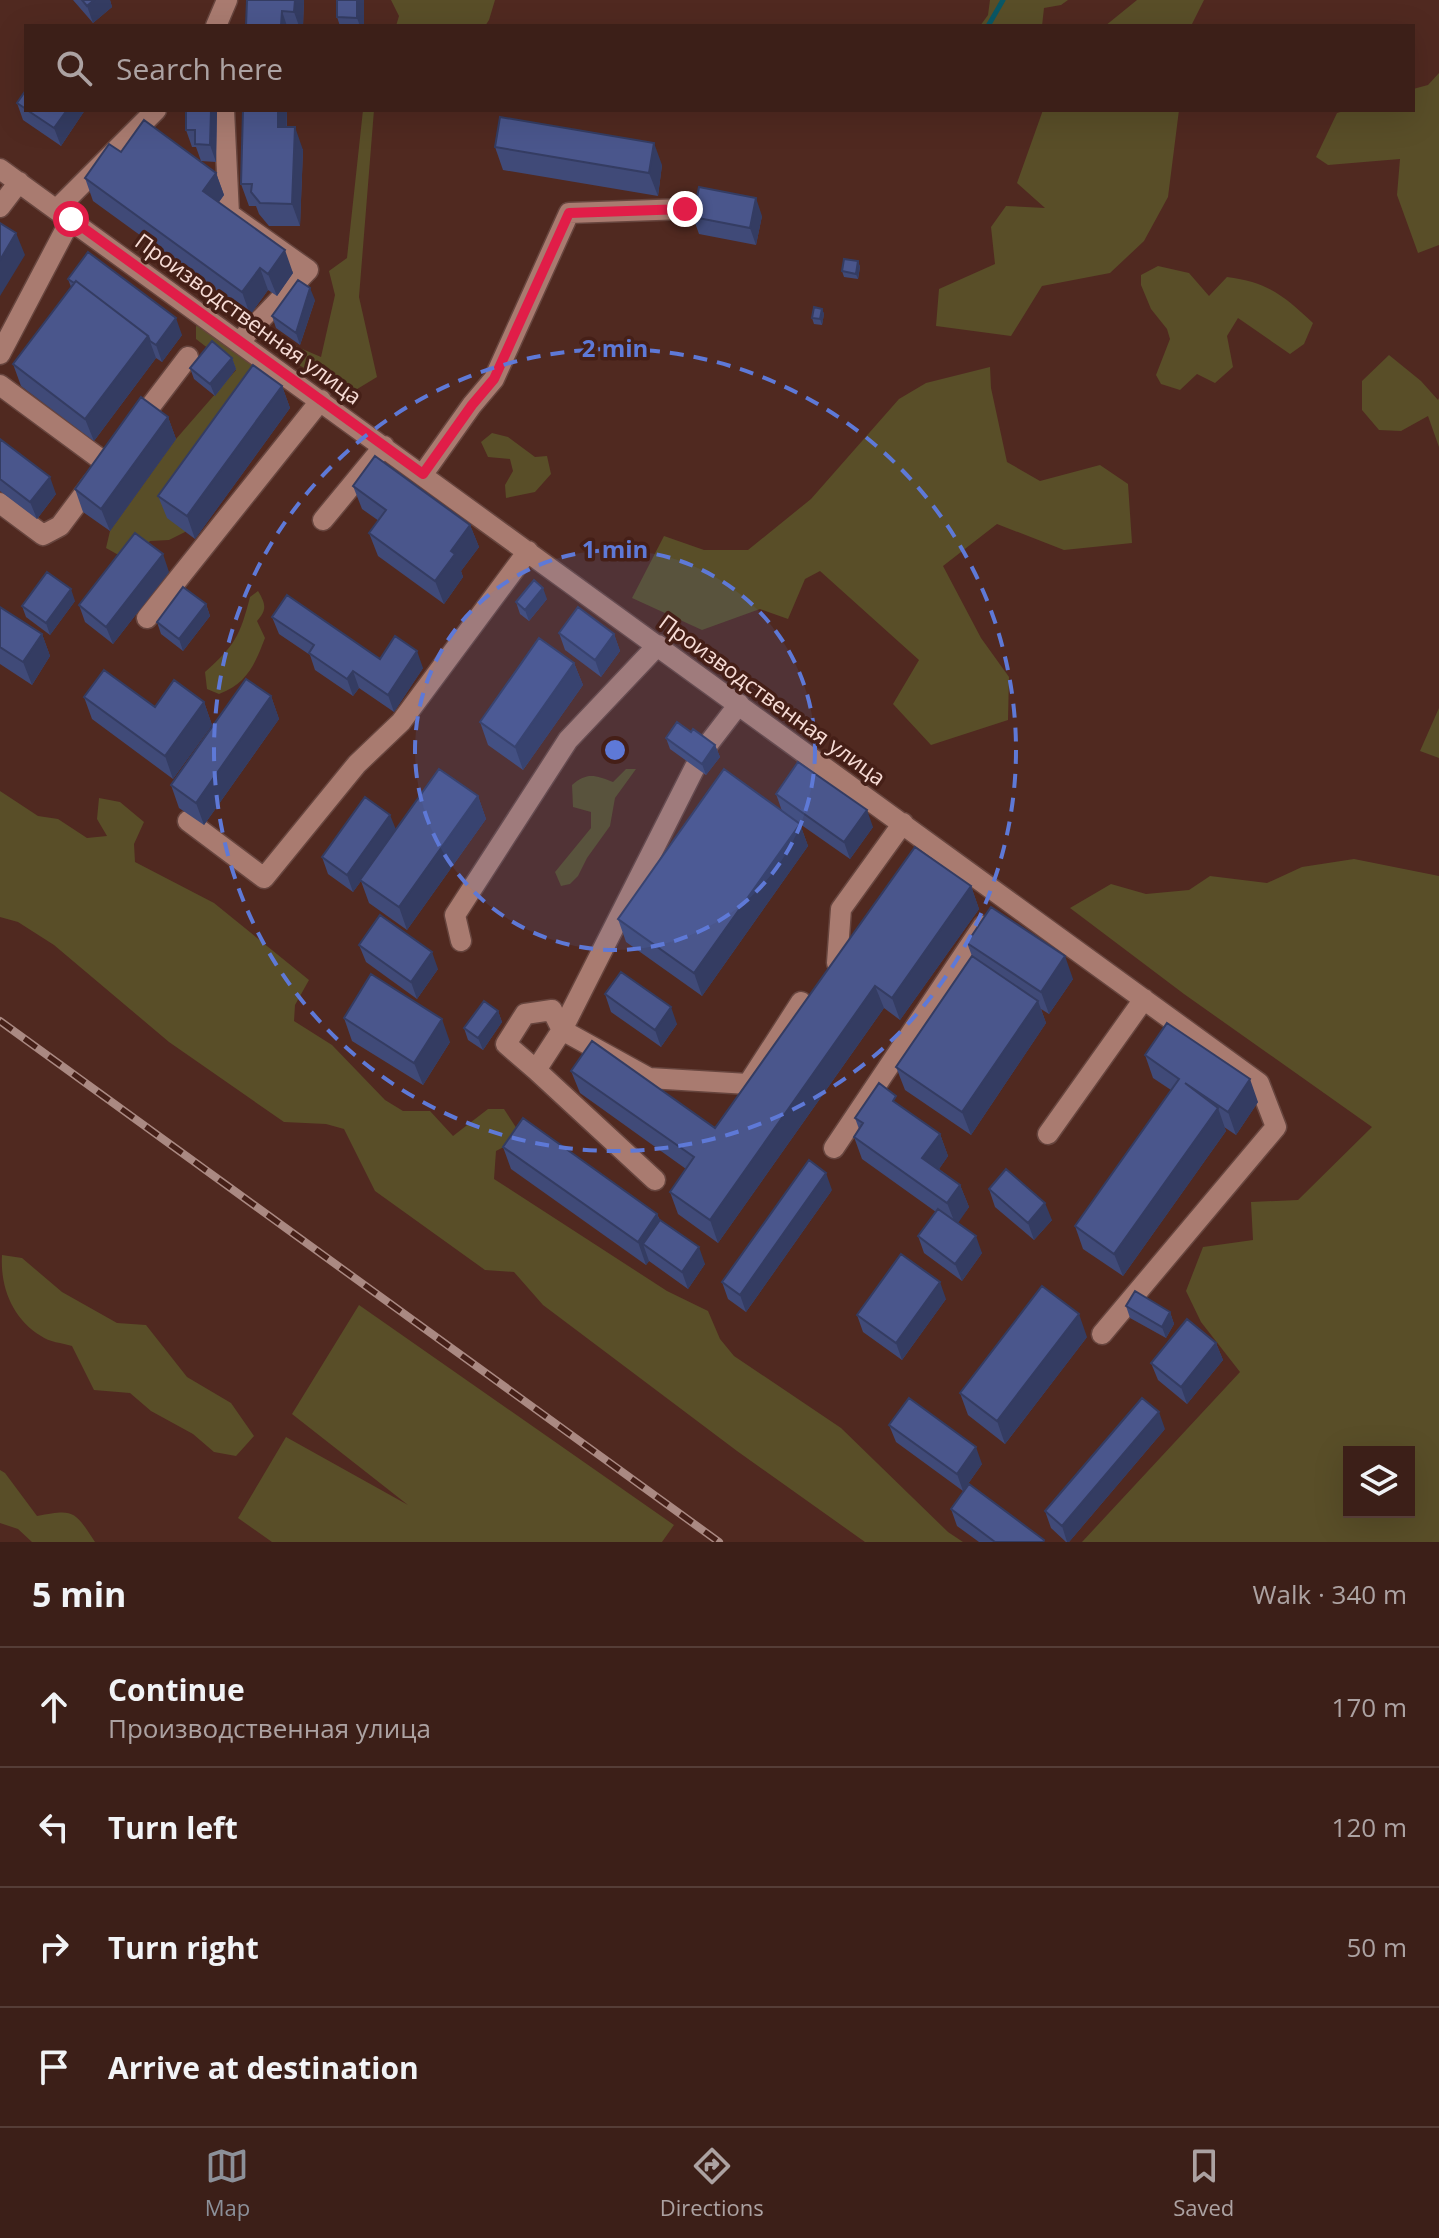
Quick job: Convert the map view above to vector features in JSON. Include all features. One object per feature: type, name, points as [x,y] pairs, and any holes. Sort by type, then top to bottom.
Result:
[{"type":"street","points":[[217,24],[227,0]]},
{"type":"street","points":[[0,354],[64,214],[154,112]]},
{"type":"street","points":[[224,112],[229,214],[308,270],[240,341]]},
{"type":"street","name":"Производственная улица","points":[[0,169],[1259,1083],[1276,1127],[1102,1334]]},
{"type":"street","points":[[0,207],[19,182]]},
{"type":"street","points":[[423,474],[494,379],[569,213],[685,209]]},
{"type":"street","points":[[0,503],[43,535],[60,526],[188,357]]},
{"type":"street","points":[[0,385],[116,452]]},
{"type":"street","points":[[147,618],[321,400]]},
{"type":"street","points":[[323,520],[384,446]]},
{"type":"street","points":[[188,821],[264,878],[357,764],[401,722],[528,551]]},
{"type":"street","points":[[461,941],[455,915],[568,740],[658,645]]},
{"type":"street","points":[[706,747],[739,704]]},
{"type":"street","points":[[536,1070],[562,1030],[695,767]]},
{"type":"street","points":[[837,963],[841,909],[903,823]]},
{"type":"street","points":[[834,1148],[1003,896]]},
{"type":"street","points":[[1048,1134],[1144,999]]},
{"type":"street","points":[[655,1180],[506,1044],[525,1014],[552,1010],[562,1030],[649,1078],[748,1084],[801,1002]]},
{"type":"shaded area","points":[[391,0],[495,0],[486,24],[397,24],[399,16]]},
{"type":"shaded area","points":[[990,0],[1068,0],[1061,5],[1044,8],[1042,24],[981,24],[988,15]]},
{"type":"shaded area","points":[[1137,0],[1204,0],[1192,24],[1107,24]]},
{"type":"shaded area","points":[[1439,73],[1439,245],[1418,253],[1397,195],[1400,159],[1328,165],[1316,157],[1337,113],[1415,112],[1415,88],[1428,85]]},
{"type":"shaded area","points":[[363,112],[374,112],[359,297],[377,377],[349,394],[299,365],[285,350],[293,345],[321,357],[335,295],[329,271],[347,258]]},
{"type":"shaded area","points":[[1042,112],[1179,112],[1168,197],[1144,241],[1110,273],[1042,286],[1011,336],[936,326],[939,289],[995,264],[991,227],[1006,206],[1045,208],[1017,183]]},
{"type":"shaded area","points":[[1158,266],[1189,273],[1209,296],[1227,277],[1265,287],[1313,323],[1304,344],[1290,354],[1238,318],[1227,336],[1233,367],[1215,383],[1197,374],[1180,390],[1161,384],[1156,375],[1170,339],[1167,329],[1151,309],[1141,285],[1141,275]]},
{"type":"shaded area","points":[[196,326],[212,328],[275,379],[185,532],[169,540],[150,541],[131,562],[106,548],[110,531],[176,439],[236,370],[196,339]]},
{"type":"shaded area","points":[[1389,355],[1439,398],[1439,447],[1428,416],[1401,431],[1379,430],[1362,410],[1362,381]]},
{"type":"shaded area","points":[[990,367],[991,388],[1007,462],[1040,481],[1100,465],[1128,484],[1132,543],[1064,550],[997,524],[943,566],[981,638],[1009,677],[1008,720],[931,745],[893,704],[919,660],[820,571],[805,579],[788,619],[760,609],[702,630],[632,598],[664,536],[704,550],[748,550],[811,499],[899,399],[926,383]]},
{"type":"shaded area","points":[[492,433],[508,437],[535,457],[547,456],[551,474],[535,492],[506,498],[505,485],[513,471],[510,459],[488,457],[481,442]]},
{"type":"shaded area","points":[[258,591],[264,607],[257,621],[265,638],[253,665],[243,679],[229,690],[219,694],[207,689],[205,672],[235,639],[250,597]]},
{"type":"shaded area","points":[[1439,708],[1439,758],[1420,751]]},
{"type":"shaded area","points":[[626,769],[636,769],[615,798],[610,826],[578,876],[570,884],[561,886],[555,872],[591,828],[591,812],[573,807],[572,785],[591,776],[613,782]]},
{"type":"shaded area","points":[[0,791],[38,816],[58,819],[87,838],[107,836],[97,819],[99,798],[120,802],[144,822],[134,844],[135,862],[214,903],[309,980],[295,1005],[294,1021],[332,1045],[385,1100],[403,1111],[430,1111],[453,1136],[488,1109],[504,1109],[519,1132],[517,1140],[496,1151],[494,1179],[667,1291],[708,1311],[720,1339],[734,1356],[841,1428],[948,1532],[963,1542],[865,1542],[737,1451],[543,1305],[514,1272],[485,1270],[375,1191],[344,1129],[326,1124],[284,1122],[169,1042],[54,945],[18,922],[0,917]]},
{"type":"shaded area","points":[[1354,859],[1439,876],[1439,1542],[1082,1542],[1240,1372],[1201,1322],[1186,1291],[1203,1247],[1253,1240],[1251,1202],[1298,1200],[1372,1127],[1184,994],[1070,908],[1111,884],[1146,894],[1189,890],[1210,876],[1267,883],[1302,867]]},
{"type":"shaded area","points":[[2,1255],[22,1258],[62,1292],[117,1323],[146,1325],[187,1377],[231,1403],[254,1436],[236,1456],[214,1452],[193,1434],[151,1411],[130,1393],[94,1390],[72,1346],[44,1338],[16,1312],[3,1279]]},
{"type":"shaded area","points":[[359,1305],[674,1525],[662,1542],[272,1542],[238,1518],[286,1437],[408,1505],[292,1414]]},
{"type":"shaded area","points":[[0,1470],[37,1516],[72,1514],[95,1542],[32,1542],[18,1529],[0,1523]]},
{"type":"building","points":[[247,0],[295,0],[294,12],[282,11],[281,24],[246,24]]},
{"type":"building","points":[[337,0],[357,0],[357,18],[337,17]]},
{"type":"building","points":[[24,93],[24,108],[17,103]]},
{"type":"building","points":[[30,112],[66,112],[54,128]]},
{"type":"building","points":[[186,112],[211,112],[210,145],[195,144],[195,130],[186,130]]},
{"type":"building","points":[[243,112],[278,112],[278,127],[295,127],[292,204],[260,203],[251,192],[252,184],[241,184]]},
{"type":"building","points":[[500,117],[654,143],[649,173],[495,147]]},
{"type":"building","points":[[144,120],[216,173],[203,191],[285,250],[268,274],[260,268],[242,292],[85,178],[109,144],[121,152]]},
{"type":"building","points":[[699,187],[756,198],[750,228],[693,217]]},
{"type":"building","points":[[0,223],[16,233],[0,260]]},
{"type":"building","points":[[88,252],[176,318],[156,345],[76,281],[74,283],[68,279]]},
{"type":"building","points":[[844,259],[858,261],[856,274],[842,271]]},
{"type":"building","points":[[298,280],[310,288],[296,333],[272,316]]},
{"type":"building","points":[[76,281],[148,336],[85,419],[13,364]]},
{"type":"building","points":[[814,307],[822,309],[820,319],[812,318]]},
{"type":"building","points":[[212,341],[232,358],[210,384],[190,368]]},
{"type":"building","points":[[253,365],[282,386],[187,516],[158,496]]},
{"type":"building","points":[[141,397],[168,417],[101,509],[75,489]]},
{"type":"building","points":[[0,439],[50,477],[30,502],[0,479]]},
{"type":"building","points":[[375,456],[470,525],[451,551],[455,554],[435,581],[369,533],[386,510],[353,486]]},
{"type":"building","points":[[135,533],[163,554],[106,627],[79,605]]},
{"type":"building","points":[[47,572],[71,589],[46,623],[22,606]]},
{"type":"building","points":[[534,580],[543,588],[525,610],[516,602]]},
{"type":"building","points":[[183,587],[206,604],[179,639],[157,622]]},
{"type":"building","points":[[287,595],[380,659],[395,636],[417,651],[388,695],[353,671],[347,679],[309,653],[314,645],[272,617]]},
{"type":"building","points":[[0,607],[42,634],[23,662],[0,647]]},
{"type":"building","points":[[578,607],[614,634],[595,660],[559,633]]},
{"type":"building","points":[[539,638],[574,663],[515,747],[480,722]]},
{"type":"building","points":[[104,670],[155,707],[174,680],[204,702],[165,756],[84,697]]},
{"type":"building","points":[[246,679],[271,696],[196,803],[171,785]]},
{"type":"building","points":[[677,722],[715,745],[702,764],[666,738]]},
{"type":"building","points":[[798,762],[867,810],[844,842],[776,794]]},
{"type":"building","points":[[439,769],[478,796],[399,907],[360,880]]},
{"type":"building","points":[[724,769],[800,824],[694,973],[618,919]]},
{"type":"building","points":[[365,797],[390,815],[347,875],[322,857]]},
{"type":"building","points":[[915,847],[971,886],[892,998],[875,986],[710,1220],[670,1192],[694,1157],[571,1071],[592,1041],[715,1128]]},
{"type":"building","points":[[991,907],[1065,956],[1041,992],[967,943]]},
{"type":"building","points":[[380,915],[432,952],[411,982],[359,945]]},
{"type":"building","points":[[972,956],[1038,1001],[962,1112],[896,1067]]},
{"type":"building","points":[[621,972],[671,1007],[655,1030],[605,994]]},
{"type":"building","points":[[371,974],[442,1019],[414,1063],[344,1018]]},
{"type":"building","points":[[484,1001],[498,1011],[478,1038],[464,1028]]},
{"type":"building","points":[[1167,1023],[1250,1079],[1228,1112],[1185,1083],[1218,1108],[1114,1254],[1075,1226],[1179,1079],[1145,1055]]},
{"type":"building","points":[[879,1083],[896,1096],[893,1101],[940,1134],[922,1158],[960,1185],[947,1203],[854,1137],[863,1123],[855,1118]]},
{"type":"building","points":[[523,1118],[657,1214],[638,1242],[503,1147]]},
{"type":"building","points":[[809,1160],[826,1173],[740,1295],[722,1282]]},
{"type":"building","points":[[1006,1169],[1045,1203],[1028,1223],[989,1189]]},
{"type":"building","points":[[938,1209],[976,1236],[955,1264],[918,1236]]},
{"type":"building","points":[[660,1220],[699,1247],[682,1272],[643,1244]]},
{"type":"building","points":[[901,1254],[940,1282],[896,1343],[857,1315]]},
{"type":"building","points":[[1042,1286],[1079,1314],[997,1421],[960,1393]]},
{"type":"building","points":[[1135,1291],[1170,1312],[1162,1327],[1126,1306]]},
{"type":"building","points":[[1187,1319],[1216,1343],[1181,1387],[1151,1363]]},
{"type":"building","points":[[909,1398],[976,1447],[957,1474],[889,1425]]},
{"type":"building","points":[[1142,1398],[1159,1412],[1062,1526],[1045,1511]]},
{"type":"building","points":[[969,1484],[1043,1542],[995,1542],[951,1509]]},
{"type":"waterway","points":[[989,24],[1003,0]]},
{"type":"railway","points":[[0,1021],[719,1542]]},
{"type":"route","points":[[71,219],[423,474],[494,379],[569,213],[685,209]]}]
